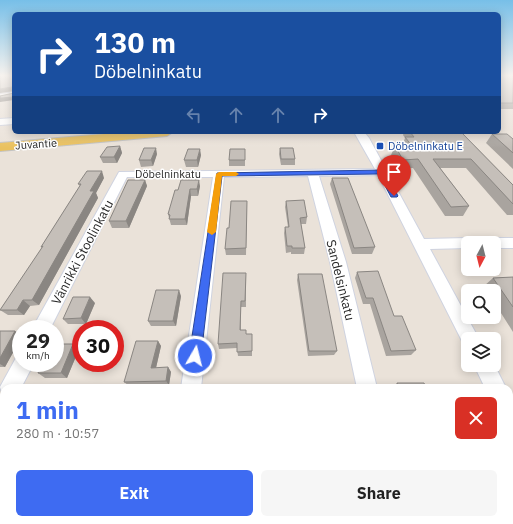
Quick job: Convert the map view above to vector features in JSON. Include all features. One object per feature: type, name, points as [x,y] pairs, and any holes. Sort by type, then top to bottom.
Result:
[{"type":"main road","name":"Juvantie","points":[[0,147],[145,134]]},
{"type":"street","points":[[0,122],[12,121]]},
{"type":"street","points":[[361,134],[466,332]]},
{"type":"street","name":"Döbelninkatu","points":[[123,174],[381,172]]},
{"type":"street","name":"Sandelsinkatu","points":[[313,173],[338,262],[366,384]]},
{"type":"street","name":"Vänrikki Stoolinkatu","points":[[46,320],[123,174]]},
{"type":"street","points":[[192,384],[219,174]]},
{"type":"street","points":[[419,244],[461,243]]},
{"type":"street","points":[[501,243],[513,243]]},
{"type":"street","points":[[12,384],[19,372]]},
{"type":"street","points":[[488,372],[494,384]]},
{"type":"building","points":[[501,99],[513,99],[513,103],[501,103]]},
{"type":"building","points":[[412,134],[463,134],[513,185],[513,204],[471,159],[433,159],[469,206],[451,207],[418,159],[403,160],[395,146],[412,146],[405,137],[414,137]]},
{"type":"building","points":[[492,134],[507,134],[513,139],[513,153]]},
{"type":"building","points":[[120,146],[114,157],[100,157],[107,147]]},
{"type":"building","points":[[144,148],[156,148],[151,160],[139,160]]},
{"type":"building","points":[[280,148],[293,148],[295,159],[281,159]]},
{"type":"building","points":[[188,149],[200,149],[197,160],[184,160]]},
{"type":"building","points":[[230,149],[245,149],[245,160],[229,160]]},
{"type":"building","points":[[87,171],[102,171],[90,191],[94,191],[32,300],[23,300],[17,310],[0,310],[43,246],[41,247],[81,184],[78,184]]},
{"type":"building","points":[[332,178],[348,178],[375,247],[354,248]]},
{"type":"building","points":[[128,180],[145,180],[126,221],[109,221]]},
{"type":"building","points":[[181,180],[199,180],[197,189],[190,189],[185,219],[169,219],[170,215],[168,214],[175,190],[178,190]]},
{"type":"building","points":[[304,200],[307,217],[300,218],[305,248],[292,248],[292,246],[287,246],[285,227],[289,227],[286,201]]},
{"type":"building","points":[[231,201],[247,201],[246,248],[225,249],[227,228],[229,228]]},
{"type":"building","points":[[378,271],[394,316],[402,316],[416,350],[391,351],[373,298],[366,298],[357,272]]},
{"type":"building","points":[[223,273],[246,273],[245,301],[241,301],[240,330],[246,330],[246,334],[252,334],[252,351],[237,352],[237,343],[218,344]]},
{"type":"building","points":[[298,274],[322,274],[337,351],[309,351]]},
{"type":"building","points":[[513,277],[513,307],[501,290],[501,284],[497,284],[493,278]]},
{"type":"building","points":[[156,290],[179,290],[173,321],[148,321]]},
{"type":"building","points":[[73,297],[90,297],[81,318],[63,319]]},
{"type":"building","points":[[0,331],[12,331],[12,336],[0,358]]},
{"type":"building","points":[[136,341],[158,341],[151,368],[168,367],[166,381],[124,382]]},
{"type":"building","points":[[64,344],[72,344],[64,366]]},
{"type":"building","points":[[38,372],[61,372],[61,373]]},
{"type":"building","points":[[397,383],[424,384],[397,384]]},
{"type":"slow traffic","points":[[212,232],[219,174],[236,174]]},
{"type":"place","name":"Döbelninkatu E","points":[[380,146]]},
{"type":"route","points":[[195,356],[219,174],[381,172],[394,196]]}]
